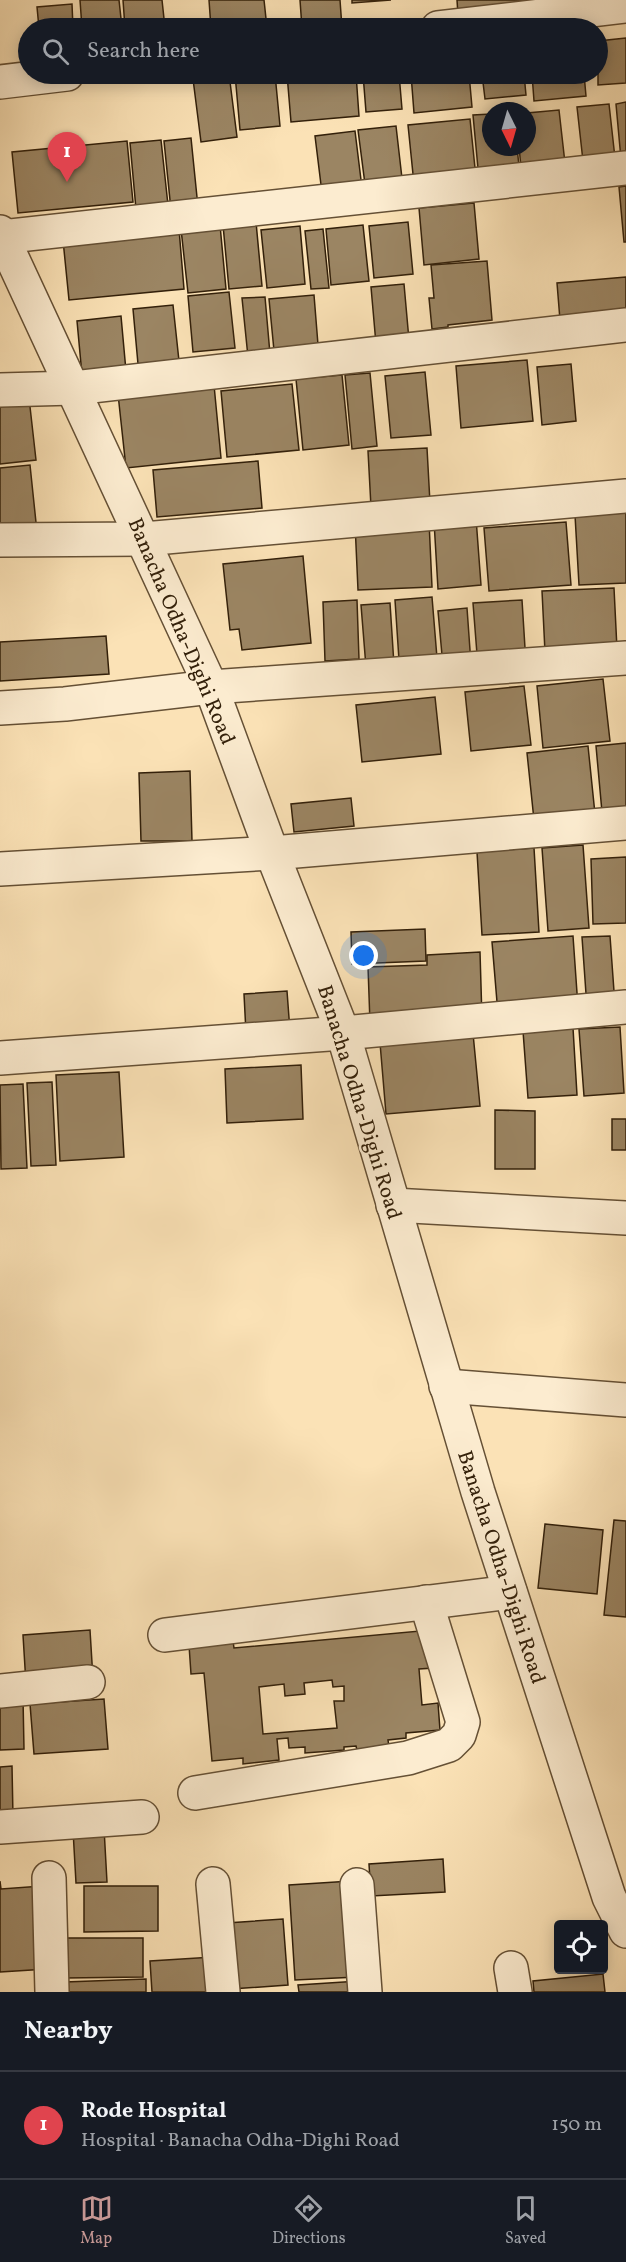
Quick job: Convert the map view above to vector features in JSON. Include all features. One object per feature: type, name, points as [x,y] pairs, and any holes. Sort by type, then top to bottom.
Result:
[{"type":"street","points":[[523,18],[626,6]]},
{"type":"street","points":[[0,82],[18,80]]},
{"type":"street","points":[[1,235],[626,168]]},
{"type":"street","name":"Banacha Odha-Dighi Road","points":[[1,235],[211,687],[272,853],[343,1033],[446,1386],[510,1592],[609,1897],[626,1931]]},
{"type":"street","points":[[0,390],[74,388],[626,326]]},
{"type":"street","points":[[0,540],[144,539],[626,496]]},
{"type":"street","points":[[0,708],[65,704],[211,687],[626,658]]},
{"type":"street","points":[[0,869],[272,853],[626,823]]},
{"type":"street","points":[[0,1058],[343,1033],[626,1007]]},
{"type":"street","points":[[393,1205],[626,1218]]},
{"type":"street","points":[[446,1386],[626,1400]]},
{"type":"street","points":[[165,1635],[510,1592]]},
{"type":"street","points":[[195,1794],[408,1758],[449,1746],[459,1735],[463,1722],[426,1602]]},
{"type":"street","points":[[0,1691],[88,1682]]},
{"type":"street","points":[[0,1827],[142,1817]]},
{"type":"street","points":[[49,1878],[52,1992]]},
{"type":"street","points":[[213,1884],[223,1992]]},
{"type":"street","points":[[357,1885],[365,1992]]},
{"type":"building","points":[[80,0],[119,0],[121,18],[81,18]]},
{"type":"building","points":[[123,0],[162,0],[164,18],[124,18]]},
{"type":"building","points":[[209,0],[264,0],[266,18],[210,18]]},
{"type":"building","points":[[300,0],[340,0],[341,18],[301,18]]},
{"type":"building","points":[[352,0],[391,0],[352,3]]},
{"type":"building","points":[[457,0],[525,0],[526,9],[458,15]]},
{"type":"building","points":[[72,4],[73,18],[38,18],[37,7]]},
{"type":"building","points":[[626,38],[626,83],[598,85],[608,84],[608,40]]},
{"type":"building","points":[[194,84],[230,84],[237,137],[201,142]]},
{"type":"building","points":[[236,84],[276,84],[280,126],[240,130]]},
{"type":"building","points":[[288,84],[357,84],[359,116],[291,122]]},
{"type":"building","points":[[364,84],[400,84],[402,109],[366,112]]},
{"type":"building","points":[[412,84],[470,84],[472,107],[414,113]]},
{"type":"building","points":[[483,84],[525,84],[526,95],[485,99]]},
{"type":"building","points":[[533,84],[585,84],[586,96],[534,101]]},
{"type":"building","points":[[626,102],[626,159],[621,159],[616,104]]},
{"type":"building","points":[[609,104],[615,158],[583,161],[577,107]]},
{"type":"building","points":[[559,110],[566,172],[522,177],[520,156],[536,156],[536,112]]},
{"type":"building","points":[[482,114],[482,156],[518,156],[520,176],[479,179],[473,115]]},
{"type":"building","points":[[470,119],[476,178],[414,184],[408,125]]},
{"type":"building","points":[[396,126],[403,187],[366,192],[358,130]]},
{"type":"building","points":[[355,131],[362,188],[322,193],[315,136]]},
{"type":"building","points":[[191,138],[198,207],[171,210],[164,141]]},
{"type":"building","points":[[161,140],[168,205],[136,209],[130,143]]},
{"type":"building","points":[[127,141],[133,202],[18,213],[12,152]]},
{"type":"building","points":[[626,186],[626,242],[624,242],[619,187]]},
{"type":"building","points":[[474,203],[479,259],[424,265],[419,208]]},
{"type":"building","points":[[256,222],[262,286],[229,289],[223,225]]},
{"type":"building","points":[[408,222],[413,274],[374,278],[369,226]]},
{"type":"building","points":[[220,225],[226,289],[188,293],[181,229]]},
{"type":"building","points":[[363,225],[369,281],[331,285],[326,229]]},
{"type":"building","points":[[300,226],[305,284],[267,288],[261,230]]},
{"type":"building","points":[[179,229],[184,289],[69,300],[63,240]]},
{"type":"building","points":[[323,229],[329,288],[311,289],[305,231]]},
{"type":"building","points":[[487,261],[492,320],[432,329],[429,298],[434,298],[431,265]]},
{"type":"building","points":[[626,277],[626,313],[560,320],[557,283]]},
{"type":"building","points":[[404,284],[409,340],[376,344],[371,287]]},
{"type":"building","points":[[229,292],[235,348],[193,352],[188,296]]},
{"type":"building","points":[[314,295],[319,357],[275,361],[269,299]]},
{"type":"building","points":[[265,297],[270,354],[248,357],[242,298]]},
{"type":"building","points":[[173,305],[179,361],[138,364],[133,309]]},
{"type":"building","points":[[121,316],[126,371],[82,375],[77,321]]},
{"type":"building","points":[[527,360],[533,421],[461,428],[456,366]]},
{"type":"building","points":[[571,364],[576,421],[542,425],[537,367]]},
{"type":"building","points":[[425,372],[431,435],[391,438],[385,376]]},
{"type":"building","points":[[370,373],[377,446],[352,449],[345,375]]},
{"type":"building","points":[[342,375],[349,445],[303,450],[296,379]]},
{"type":"building","points":[[292,384],[299,450],[227,457],[221,391]]},
{"type":"building","points":[[214,385],[221,458],[126,468],[118,394]]},
{"type":"building","points":[[28,389],[36,460],[0,464],[0,392]]},
{"type":"building","points":[[427,448],[430,503],[371,507],[368,451]]},
{"type":"building","points":[[258,461],[262,508],[157,517],[153,470]]},
{"type":"building","points":[[30,465],[37,532],[0,535],[0,468]]},
{"type":"building","points":[[626,513],[626,583],[579,585],[575,515]]},
{"type":"building","points":[[476,518],[481,585],[438,589],[434,521]]},
{"type":"building","points":[[429,521],[432,587],[358,590],[355,523]]},
{"type":"building","points":[[566,522],[571,585],[489,591],[484,528]]},
{"type":"building","points":[[303,556],[311,643],[242,650],[239,629],[230,630],[223,564]]},
{"type":"building","points":[[614,588],[617,649],[545,652],[542,591]]},
{"type":"building","points":[[432,597],[437,658],[399,660],[395,600]]},
{"type":"building","points":[[357,600],[359,659],[325,661],[323,602]]},
{"type":"building","points":[[522,600],[526,664],[478,667],[473,603]]},
{"type":"building","points":[[390,603],[394,665],[366,667],[361,605]]},
{"type":"building","points":[[467,608],[471,664],[443,666],[438,611]]},
{"type":"building","points":[[106,636],[109,674],[0,681],[0,642]]},
{"type":"building","points":[[603,679],[610,741],[543,748],[537,686]]},
{"type":"building","points":[[524,686],[531,745],[471,751],[465,692]]},
{"type":"building","points":[[435,697],[441,754],[362,762],[356,705]]},
{"type":"building","points":[[626,743],[626,809],[602,812],[596,746]]},
{"type":"building","points":[[588,746],[595,814],[534,820],[527,753]]},
{"type":"building","points":[[190,771],[192,841],[141,841],[139,773]]},
{"type":"building","points":[[351,798],[354,826],[294,832],[291,804]]},
{"type":"building","points":[[583,845],[589,928],[548,931],[542,848]]},
{"type":"building","points":[[534,848],[539,932],[482,935],[477,852]]},
{"type":"building","points":[[626,857],[626,923],[593,924],[591,859]]},
{"type":"building","points":[[425,929],[426,961],[352,964],[351,932]]},
{"type":"building","points":[[573,936],[578,1007],[498,1014],[492,942]]},
{"type":"building","points":[[610,936],[615,1005],[587,1008],[582,937]]},
{"type":"building","points":[[480,952],[482,1019],[370,1023],[368,967],[427,965],[427,955]]},
{"type":"building","points":[[287,991],[290,1031],[246,1033],[244,994]]},
{"type":"building","points":[[472,1023],[480,1106],[386,1114],[379,1031]]},
{"type":"building","points":[[620,1027],[624,1093],[584,1096],[579,1029]]},
{"type":"building","points":[[573,1028],[577,1095],[528,1098],[523,1031]]},
{"type":"building","points":[[301,1065],[303,1119],[227,1123],[225,1069]]},
{"type":"building","points":[[119,1072],[124,1157],[60,1161],[56,1075]]},
{"type":"building","points":[[52,1082],[56,1165],[31,1166],[27,1083]]},
{"type":"building","points":[[23,1084],[27,1168],[1,1169],[0,1085]]},
{"type":"building","points":[[495,1110],[535,1111],[535,1169],[495,1169]]},
{"type":"building","points":[[612,1119],[626,1119],[626,1150],[612,1150]]},
{"type":"building","points":[[614,1520],[626,1521],[626,1617],[604,1615]]},
{"type":"building","points":[[545,1524],[603,1530],[597,1594],[538,1588]]},
{"type":"building","points":[[90,1630],[93,1679],[26,1684],[23,1635]]},
{"type":"building","points":[[431,1630],[434,1668],[419,1669],[422,1705],[438,1703],[440,1730],[406,1733],[406,1738],[388,1740],[389,1747],[357,1750],[356,1746],[344,1747],[344,1750],[305,1753],[305,1747],[289,1748],[288,1738],[277,1739],[279,1760],[243,1764],[243,1758],[212,1761],[204,1673],[191,1674],[189,1645],[233,1641],[234,1648]],"holes":[[[332,1680],[333,1687],[344,1686],[344,1701],[334,1701],[337,1728],[263,1734],[259,1687],[284,1684],[285,1696],[305,1694],[304,1683]]]},
{"type":"building","points":[[0,1698],[23,1698],[24,1749],[0,1750]]},
{"type":"building","points":[[104,1699],[108,1749],[34,1754],[30,1704]]},
{"type":"building","points":[[12,1766],[13,1817],[0,1818],[0,1767]]},
{"type":"building","points":[[104,1828],[107,1882],[76,1883],[73,1830]]},
{"type":"building","points":[[443,1859],[445,1892],[371,1896],[369,1864]]},
{"type":"building","points":[[0,1881],[1,1889],[42,1886],[47,1969],[0,1972]]},
{"type":"building","points":[[351,1881],[357,1977],[295,1980],[289,1885]]},
{"type":"building","points":[[84,1886],[158,1886],[158,1931],[84,1932]]},
{"type":"building","points":[[283,1919],[288,1985],[231,1989],[227,1923]]},
{"type":"building","points":[[65,1938],[143,1938],[143,1977],[65,1978]]},
{"type":"building","points":[[213,1957],[215,1992],[152,1992],[150,1961]]},
{"type":"building","points":[[603,1974],[605,1992],[534,1992],[533,1981]]},
{"type":"building","points":[[146,1979],[146,1992],[66,1992],[65,1982]]},
{"type":"building","points":[[359,1981],[360,1992],[299,1992],[298,1985]]},
{"type":"place","name":"Rode Hospital","points":[[67,182]]}]
